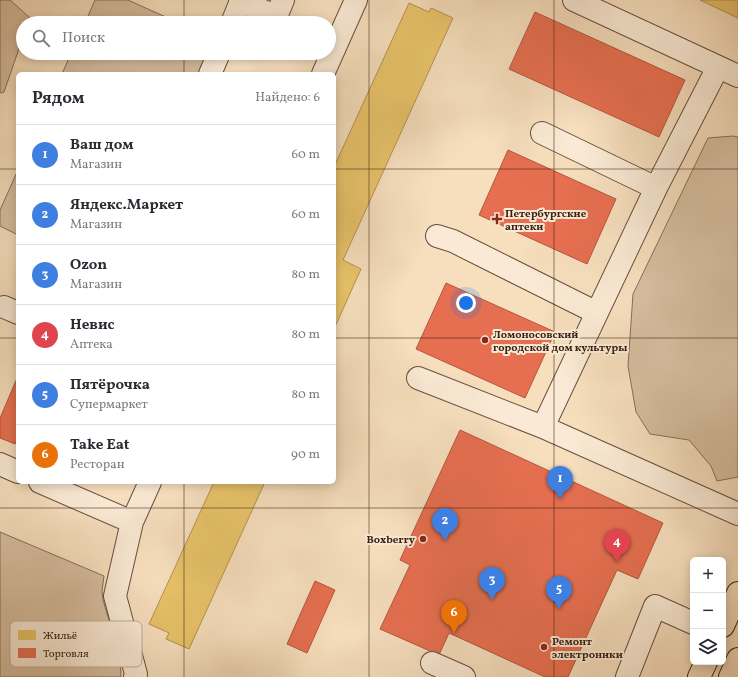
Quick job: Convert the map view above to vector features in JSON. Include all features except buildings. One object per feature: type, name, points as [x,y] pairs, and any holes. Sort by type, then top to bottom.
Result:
[{"type":"main road","points":[[726,619],[738,593]]},
{"type":"main road","points":[[730,677],[738,659]]},
{"type":"main road","points":[[699,677],[705,665]]},
{"type":"lane","points":[[234,16],[240,0],[276,16],[283,0]]},
{"type":"lane","points":[[336,45],[356,0]]},
{"type":"lane","points":[[574,0],[738,76]]},
{"type":"lane","points":[[211,72],[216,60]]},
{"type":"lane","points":[[324,72],[329,60]]},
{"type":"lane","points":[[543,427],[656,188],[718,67]]},
{"type":"lane","points":[[542,133],[656,188]]},
{"type":"lane","points":[[437,236],[453,241],[597,312]]},
{"type":"lane","points":[[418,378],[543,427],[738,514]]},
{"type":"lane","points":[[0,464],[16,471]]},
{"type":"lane","points":[[45,484],[132,522]]},
{"type":"lane","points":[[122,621],[115,596],[132,522],[149,484]]},
{"type":"lane","points":[[627,677],[655,606],[690,622]]},
{"type":"lane","points":[[432,663],[464,677]]},
{"type":"lane","points":[[134,667],[136,674],[135,677]]},
{"type":"shaded area","points":[[0,0],[10,0],[28,16],[16,16],[16,57],[4,92],[0,93]]},
{"type":"shaded area","points":[[95,0],[128,0],[163,16],[88,16]]},
{"type":"shaded area","points":[[68,60],[210,60],[204,72],[63,72]]},
{"type":"shaded area","points":[[738,137],[738,477],[717,481],[711,466],[689,440],[650,434],[636,412],[628,366],[633,294],[708,138]]},
{"type":"shaded area","points":[[16,174],[16,234],[0,226],[0,210]]},
{"type":"shaded area","points":[[0,532],[104,576],[102,591],[103,600],[109,621],[10,621],[10,667],[120,667],[121,677],[0,677]]},
{"type":"place","name":"Петербургские аптеки","points":[[497,219]]},
{"type":"place","name":"Ломоносовский городской дом культуры","points":[[485,340]]},
{"type":"place","name":"Ваш дом","points":[[560,499]]},
{"type":"place","name":"Boxberry","points":[[423,539]]},
{"type":"place","name":"Яндекс.Маркет","points":[[445,541]]},
{"type":"place","name":"Невис","points":[[617,562]]},
{"type":"place","name":"Ozon","points":[[492,600]]},
{"type":"place","name":"Пятёрочка","points":[[559,609]]},
{"type":"place","name":"Take Eat","points":[[454,633]]},
{"type":"place","name":"Ремонт электроники","points":[[544,647]]}]
